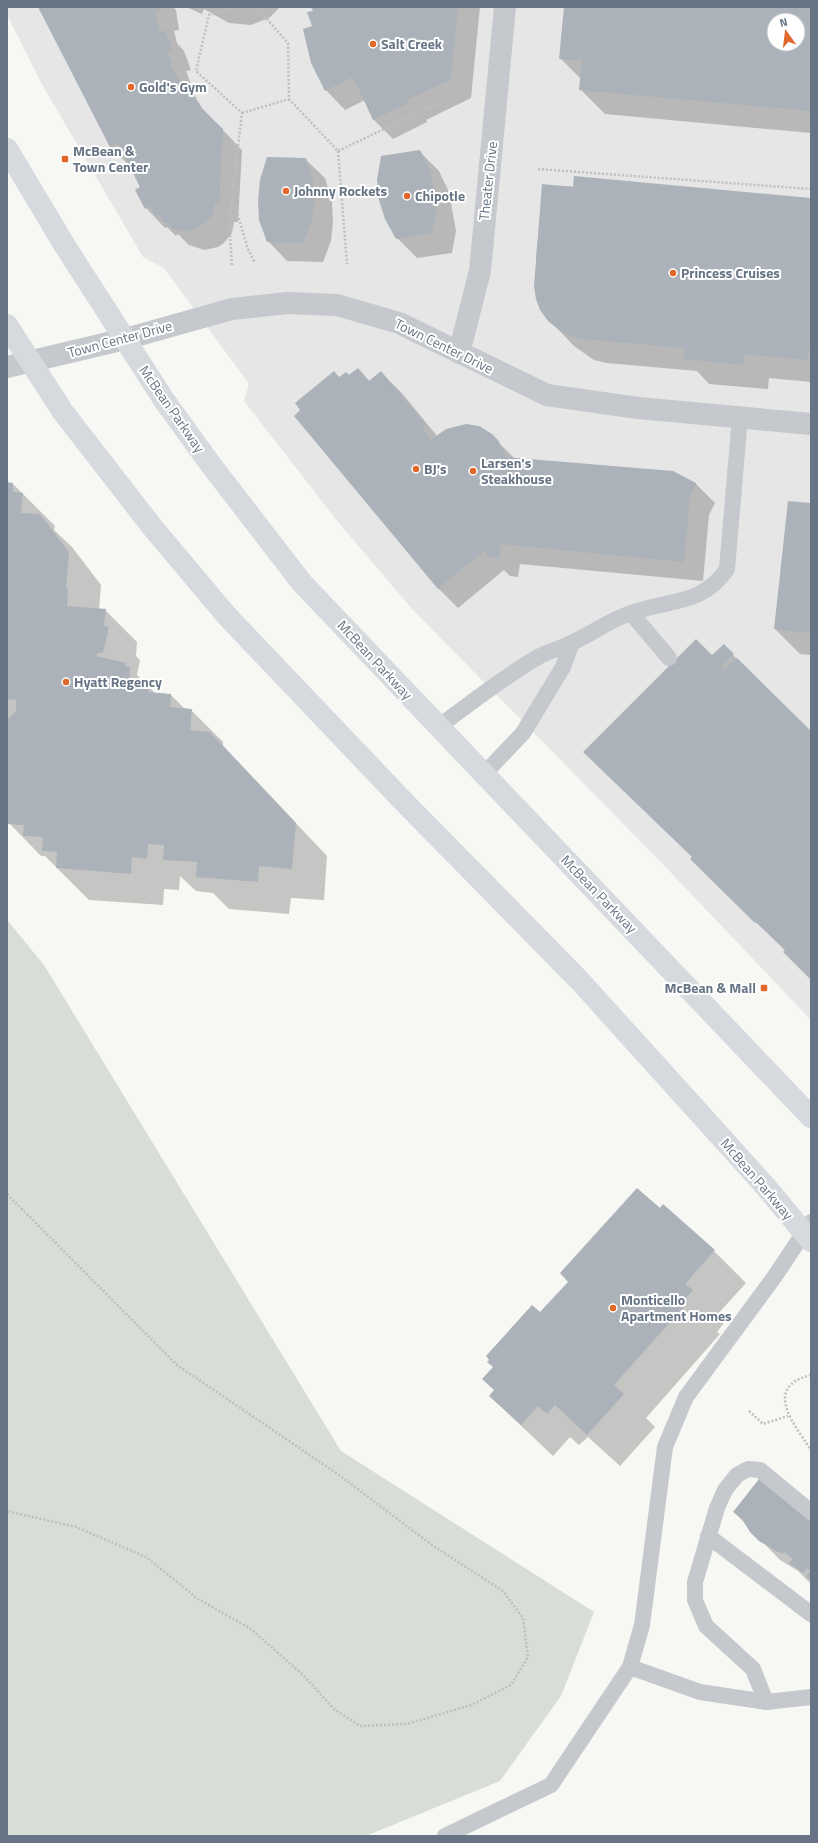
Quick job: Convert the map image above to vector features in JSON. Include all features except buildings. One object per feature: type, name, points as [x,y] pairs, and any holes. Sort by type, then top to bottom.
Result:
[{"type":"main road","name":"McBean Parkway","points":[[7,149],[65,246],[164,400],[211,465],[302,583],[811,1117]]},
{"type":"main road","name":"McBean Parkway","points":[[7,325],[73,424],[153,528],[227,616],[410,808],[580,981],[766,1187],[809,1232]]},
{"type":"street","name":"Theater Drive","points":[[459,353],[480,272],[506,7]]},
{"type":"street","name":"Town Center Drive","points":[[7,367],[125,339],[232,309],[287,303],[338,305],[399,323],[547,395],[638,408],[811,424]]},
{"type":"lane","points":[[438,727],[487,690],[539,656],[572,643],[609,622],[631,612],[700,595],[718,582],[727,569],[740,417]]},
{"type":"lane","points":[[631,612],[669,658]]},
{"type":"lane","points":[[484,774],[522,733],[563,667],[572,643]]},
{"type":"lane","points":[[445,1836],[551,1785],[630,1667],[642,1625],[665,1447],[686,1397],[809,1232]]},
{"type":"lane","points":[[766,1702],[753,1669],[706,1626],[695,1600],[695,1582],[708,1536],[725,1490],[737,1475],[748,1469],[760,1470],[811,1512]]},
{"type":"lane","points":[[708,1536],[811,1614]]},
{"type":"lane","points":[[630,1667],[700,1692],[766,1702],[811,1697]]},
{"type":"path","points":[[237,7],[209,15],[196,71],[242,113]]},
{"type":"path","points":[[256,7],[288,43],[289,99],[338,151],[347,264]]},
{"type":"path","points":[[242,113],[289,99]]},
{"type":"path","points":[[338,151],[445,100]]},
{"type":"path","points":[[232,265],[228,233],[242,113]]},
{"type":"path","points":[[538,169],[811,188]]},
{"type":"path","points":[[232,199],[246,243],[255,263]]},
{"type":"path","points":[[7,1194],[177,1365],[339,1475],[432,1545],[503,1591],[523,1618],[528,1657],[511,1685],[471,1705],[407,1724],[360,1726],[334,1709],[304,1676],[251,1629],[198,1599],[146,1557],[76,1527],[7,1511]]},
{"type":"path","points":[[811,1375],[798,1378],[787,1388],[784,1401],[788,1416],[811,1450]]},
{"type":"path","points":[[749,1411],[763,1424],[788,1416]]},
{"type":"shaded area","points":[[7,7],[811,7],[811,1020],[657,858],[413,610],[338,522],[244,401],[249,384],[164,268],[143,257],[43,86],[7,15]]},
{"type":"shaded area","points":[[7,920],[44,965],[341,1451],[594,1612],[561,1696],[500,1781],[366,1836],[7,1836]]},
{"type":"place","name":"Salt Creek","points":[[373,44]]},
{"type":"place","name":"Gold's Gym","points":[[131,87]]},
{"type":"place","name":"McBean & Town Center","points":[[65,159]]},
{"type":"place","name":"Johnny Rockets","points":[[286,191]]},
{"type":"place","name":"Chipotle","points":[[407,196]]},
{"type":"place","name":"Princess Cruises","points":[[673,273]]},
{"type":"place","name":"BJ's","points":[[416,469]]},
{"type":"place","name":"Larsen's Steakhouse","points":[[473,471]]},
{"type":"place","name":"Hyatt Regency","points":[[66,682]]},
{"type":"place","name":"McBean & Mall","points":[[764,988]]},
{"type":"place","name":"Monticello Apartment Homes","points":[[613,1308]]}]
